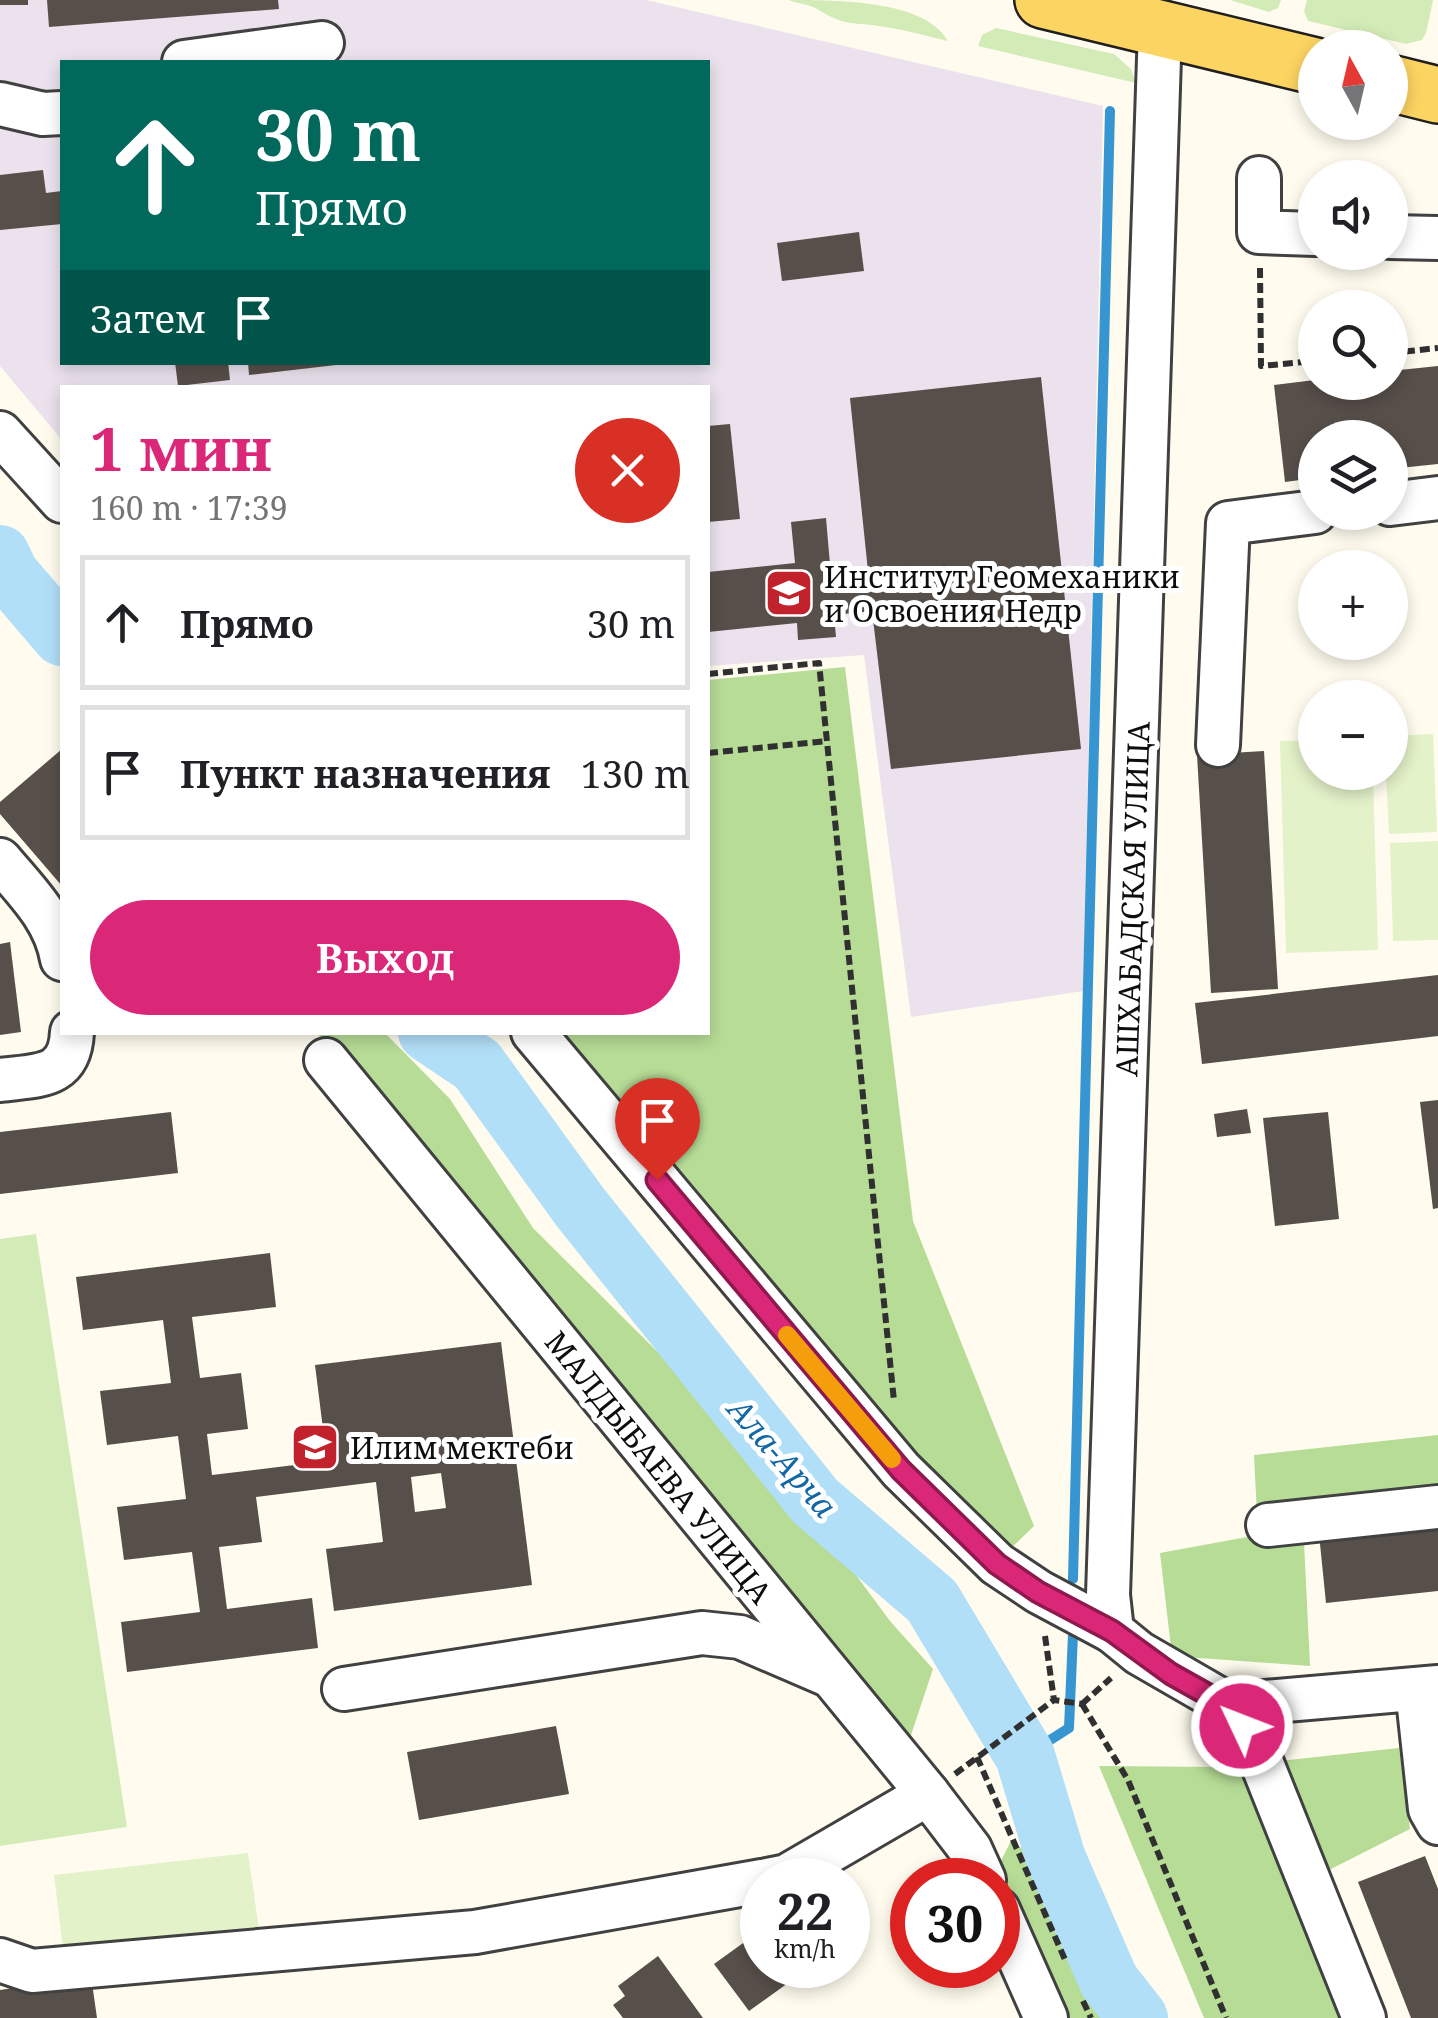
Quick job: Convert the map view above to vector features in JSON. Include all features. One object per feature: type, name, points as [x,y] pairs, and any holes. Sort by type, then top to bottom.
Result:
[{"type":"main road","points":[[1042,0],[1106,7],[1160,28],[1298,62]]},
{"type":"main road","points":[[1408,88],[1438,95]]},
{"type":"street","name":"АШХАБАДСКАЯ УЛИЦА","points":[[1112,1631],[1108,1595],[1160,28]]},
{"type":"street","points":[[199,60],[322,43]]},
{"type":"street","points":[[0,104],[43,114],[60,113]]},
{"type":"street","points":[[1259,178],[1259,232],[1298,233]]},
{"type":"street","points":[[1408,237],[1438,238]]},
{"type":"street","points":[[0,433],[60,499]]},
{"type":"street","points":[[1408,502],[1438,498]]},
{"type":"street","points":[[1218,745],[1228,523],[1298,514]]},
{"type":"street","points":[[0,860],[45,913],[60,944]]},
{"type":"street","points":[[0,1080],[54,1072],[64,1064],[72,1048],[72,1035]]},
{"type":"street","points":[[535,1035],[901,1470],[997,1564],[1038,1592],[1112,1631],[1171,1674],[1228,1706],[1255,1746],[1364,2018]]},
{"type":"street","name":"МАЛДЫБАЕВА УЛИЦА","points":[[326,1060],[928,1794],[974,1858]]},
{"type":"street","points":[[1268,1524],[1438,1507]]},
{"type":"street","points":[[344,1689],[702,1633],[740,1637],[831,1676]]},
{"type":"street","points":[[1228,1706],[1428,1688],[1430,1809],[1438,1823]]},
{"type":"street","points":[[818,1858],[928,1794]]},
{"type":"street","points":[[0,1960],[32,1971],[475,1932],[740,1884]]},
{"type":"street","points":[[1020,1960],[1046,2018]]},
{"type":"path","points":[[1259,232],[1261,366],[1298,362]]},
{"type":"path","points":[[1408,351],[1438,348]]},
{"type":"path","points":[[710,674],[819,663],[901,1470]]},
{"type":"path","points":[[710,753],[827,741]]},
{"type":"path","points":[[1038,1592],[1054,1700]]},
{"type":"path","points":[[986,1751],[1054,1700],[1082,1704],[1128,1780],[1226,2018]]},
{"type":"path","points":[[977,1757],[1068,1966]]},
{"type":"path","points":[[1076,1983],[1091,2018]]},
{"type":"shaded area","points":[[0,0],[646,0],[1103,106],[1083,991],[911,1017],[864,655],[710,666],[710,385],[60,385],[60,438],[0,366]]},
{"type":"green space","points":[[789,0],[855,2],[901,10],[937,27],[948,41],[843,21]]},
{"type":"green space","points":[[1230,0],[1281,0],[1278,8],[1269,12]]},
{"type":"green space","points":[[1307,0],[1433,0],[1422,40],[1408,44],[1408,30],[1346,30],[1308,21],[1304,11]]},
{"type":"green space","points":[[996,28],[1114,54],[1131,69],[1136,83],[978,46],[982,35]]},
{"type":"green space","points":[[845,667],[913,1221],[1034,1526],[1002,1557],[557,1035],[710,1035],[710,680]]},
{"type":"green space","points":[[1433,734],[1437,832],[1389,834],[1387,790],[1408,790],[1408,735]]},
{"type":"green space","points":[[1298,740],[1298,790],[1373,790],[1378,950],[1286,953],[1280,741]]},
{"type":"green space","points":[[1438,841],[1438,940],[1393,941],[1390,843]]},
{"type":"green space","points":[[319,1035],[387,1035],[450,1099],[533,1228],[712,1406],[819,1525],[890,1621],[933,1669],[905,1753],[565,1346]]},
{"type":"green space","points":[[36,1234],[127,1827],[0,1846],[0,1239]]},
{"type":"green space","points":[[1438,1435],[1438,1507],[1303,1522],[1310,1666],[1172,1656],[1160,1553],[1258,1535],[1254,1455]]},
{"type":"green space","points":[[1399,1748],[1410,1829],[1327,1871],[1386,2018],[1204,2018],[1099,1766],[1224,1767]]},
{"type":"green space","points":[[1011,1841],[1048,1867],[1088,1978],[1118,2018],[1048,2018],[1020,1950],[1020,1858],[1002,1858]]},
{"type":"green space","points":[[248,1853],[260,1936],[64,1957],[54,1875]]},
{"type":"building","points":[[0,0],[28,0],[28,5],[0,5]]},
{"type":"building","points":[[47,0],[278,0],[279,9],[49,27]]},
{"type":"building","points":[[43,170],[46,193],[60,191],[60,224],[0,230],[0,175]]},
{"type":"building","points":[[859,232],[864,271],[782,281],[777,243]]},
{"type":"building","points":[[175,365],[228,365],[230,380],[178,385]]},
{"type":"building","points":[[248,365],[336,365],[249,375]]},
{"type":"building","points":[[1438,366],[1438,464],[1408,467],[1408,420],[1298,420],[1298,480],[1285,482],[1274,385],[1298,382],[1298,400],[1408,400],[1408,369]]},
{"type":"building","points":[[1041,377],[1081,749],[891,769],[872,611],[834,615],[836,637],[798,640],[797,623],[710,632],[710,572],[795,563],[791,522],[826,518],[831,576],[868,571],[850,398]]},
{"type":"building","points":[[730,424],[740,519],[710,522],[710,426]]},
{"type":"building","points":[[60,751],[60,884],[0,814],[0,802]]},
{"type":"building","points":[[1264,751],[1278,989],[1211,993],[1197,755]]},
{"type":"building","points":[[10,942],[21,1032],[0,1035],[0,944]]},
{"type":"building","points":[[1438,975],[1438,1036],[1202,1064],[1195,1003]]},
{"type":"building","points":[[1438,1100],[1438,1208],[1433,1209],[1420,1102]]},
{"type":"building","points":[[1247,1109],[1251,1133],[1217,1137],[1214,1114]]},
{"type":"building","points":[[171,1112],[178,1173],[0,1194],[0,1132]]},
{"type":"building","points":[[1328,1112],[1339,1219],[1275,1226],[1263,1118]]},
{"type":"building","points":[[270,1253],[276,1307],[192,1317],[200,1378],[241,1373],[248,1429],[207,1434],[212,1475],[327,1461],[315,1365],[501,1342],[532,1585],[334,1611],[326,1549],[383,1542],[376,1482],[256,1497],[262,1542],[219,1547],[227,1609],[312,1598],[318,1648],[127,1672],[121,1622],[200,1612],[192,1552],[124,1560],[117,1507],[186,1499],[178,1436],[107,1445],[100,1391],[171,1383],[163,1320],[83,1330],[76,1277]],"holes":[[[441,1473],[446,1508],[415,1512],[411,1477]]]},
{"type":"building","points":[[1438,1521],[1438,1591],[1326,1603],[1319,1534]]},
{"type":"building","points":[[556,1726],[569,1794],[419,1820],[407,1752]]},
{"type":"building","points":[[1425,1856],[1438,1889],[1438,2018],[1411,2018],[1358,1882]]},
{"type":"building","points":[[740,1945],[740,1988],[781,1988],[749,2011],[714,1964]]},
{"type":"building","points":[[658,1956],[703,2018],[623,2018],[613,2005],[625,1996],[618,1986]]},
{"type":"building","points":[[91,1976],[97,2018],[0,2018],[0,1990]]},
{"type":"waterway","points":[[1073,1579],[1110,111]]},
{"type":"waterway","name":"Ала-Арча","points":[[0,555],[9,574],[60,634]]},
{"type":"waterway","name":"Ала-Арча","points":[[432,1035],[477,1065],[580,1207],[815,1501],[932,1601],[1025,1756],[1056,1859],[1109,1981],[1138,2018]]},
{"type":"waterway","points":[[1025,1756],[1069,1728],[1073,1634]]},
{"type":"slow traffic","points":[[787,1335],[892,1459]]},
{"type":"place","name":"Институт Геомеханики и Освоения Недр","points":[[789,593]]},
{"type":"place","name":"Илим мектеби","points":[[315,1447]]},
{"type":"route","points":[[657,1180],[901,1470],[997,1564],[1038,1592],[1112,1631],[1171,1674],[1228,1706],[1242,1726]]}]
